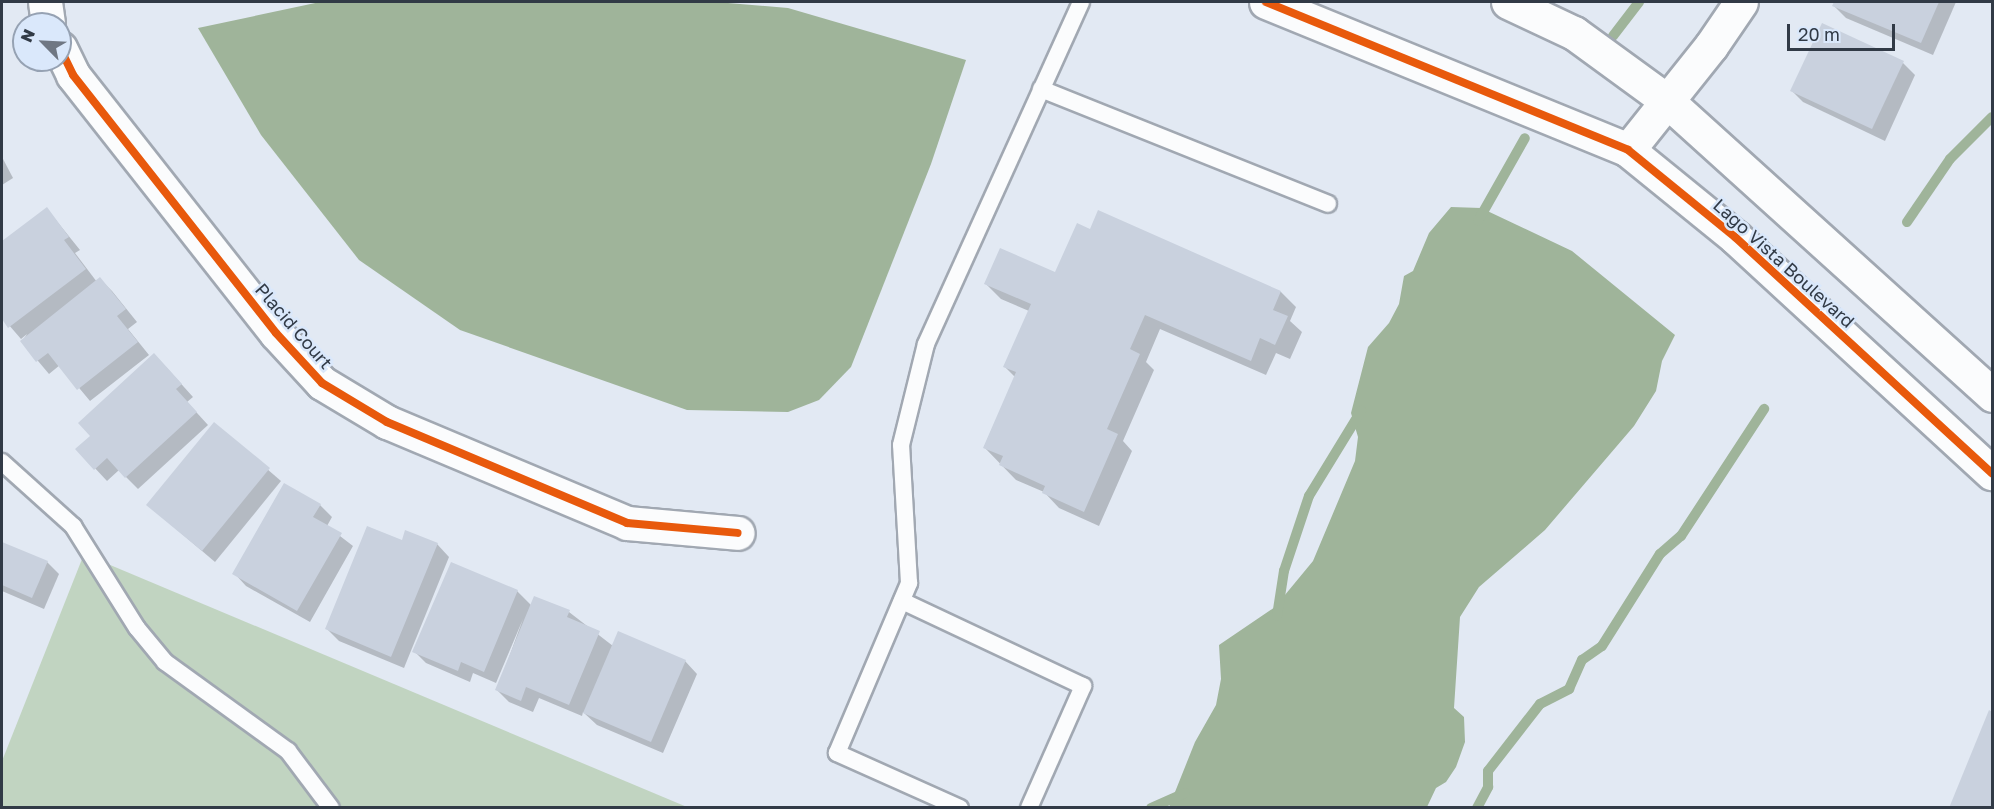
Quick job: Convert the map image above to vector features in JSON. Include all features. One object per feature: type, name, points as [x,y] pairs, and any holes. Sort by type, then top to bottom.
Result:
[{"type":"street","name":"Lago Vista Boulevard","points":[[1266,2],[1628,150],[1735,237],[1992,473]]},
{"type":"street","points":[[1508,2],[1574,33],[1666,100],[1992,395]]},
{"type":"street","points":[[1628,150],[1711,46],[1741,2]]},
{"type":"street","name":"Placid Court","points":[[72,72],[276,333],[322,382],[387,422],[627,523],[738,533]]},
{"type":"lane","points":[[960,807],[837,753],[909,583],[902,445],[926,344],[1081,2]]},
{"type":"lane","points":[[1041,89],[1328,204]]},
{"type":"lane","points":[[2,462],[73,526],[137,628],[165,662],[288,751],[331,807]]},
{"type":"lane","points":[[902,602],[1083,686],[1029,807]]},
{"type":"shaded area","points":[[320,2],[716,2],[788,8],[966,60],[931,164],[851,367],[819,400],[788,412],[687,410],[460,330],[359,260],[261,135],[198,28]]},
{"type":"shaded area","points":[[1451,207],[1481,208],[1572,251],[1675,335],[1662,361],[1656,391],[1634,426],[1545,530],[1479,587],[1460,617],[1454,708],[1464,717],[1465,742],[1456,767],[1446,782],[1436,788],[1427,807],[1169,807],[1195,742],[1216,705],[1221,679],[1219,645],[1275,607],[1313,561],[1355,461],[1358,437],[1351,413],[1368,347],[1389,323],[1399,304],[1404,276],[1413,271],[1429,233]]},
{"type":"shaded area","points":[[84,554],[687,807],[2,807],[2,761]]},
{"type":"building","points":[[1834,2],[1939,2],[1921,43],[1832,6]]},
{"type":"building","points":[[1822,23],[1904,61],[1872,129],[1790,91]]},
{"type":"building","points":[[47,207],[69,237],[64,240],[86,269],[8,328],[2,319],[2,241]]},
{"type":"building","points":[[1098,210],[1281,291],[1273,310],[1288,316],[1275,345],[1260,338],[1251,361],[1145,315],[1130,349],[1140,354],[1107,429],[1118,434],[1084,512],[1042,493],[1045,486],[999,465],[1003,456],[983,448],[1016,372],[1003,367],[1031,304],[984,284],[1000,248],[1055,272],[1077,223],[1090,229]]},
{"type":"building","points":[[100,277],[126,309],[117,316],[138,342],[77,390],[48,353],[36,362],[20,341]]},
{"type":"building","points":[[154,353],[182,384],[176,389],[197,412],[125,478],[107,458],[94,470],[75,449],[90,436],[78,423]]},
{"type":"building","points":[[214,422],[270,468],[202,551],[146,505]]},
{"type":"building","points":[[284,483],[321,504],[313,517],[342,533],[297,611],[232,574]]},
{"type":"building","points":[[367,526],[402,540],[405,530],[438,543],[391,657],[325,629]]},
{"type":"building","points":[[2,542],[48,561],[32,598],[2,585]]},
{"type":"building","points":[[451,562],[518,590],[484,672],[461,662],[458,671],[412,652]]},
{"type":"building","points":[[534,596],[570,610],[567,617],[600,631],[569,705],[526,687],[521,701],[495,690]]},
{"type":"building","points":[[618,631],[686,660],[651,742],[583,713]]},
{"type":"building","points":[[1989,710],[1992,712],[1992,808],[1949,808]]},
{"type":"waterway","points":[[1613,36],[1639,2]]},
{"type":"waterway","points":[[1907,222],[1950,159],[1992,117]]},
{"type":"waterway","points":[[1478,221],[1525,138]]},
{"type":"waterway","points":[[1477,808],[1488,787],[1488,771],[1540,704],[1569,689],[1582,660],[1602,646],[1660,554],[1681,536],[1764,409]]},
{"type":"waterway","points":[[1277,616],[1284,571],[1309,496],[1361,411]]},
{"type":"waterway","points":[[1151,808],[1185,793]]},
{"type":"cycle path","points":[[1266,2],[1628,150],[1735,237],[1992,473]]},
{"type":"cycle path","points":[[72,72],[276,333],[322,383],[387,422],[627,523],[738,533]]}]
